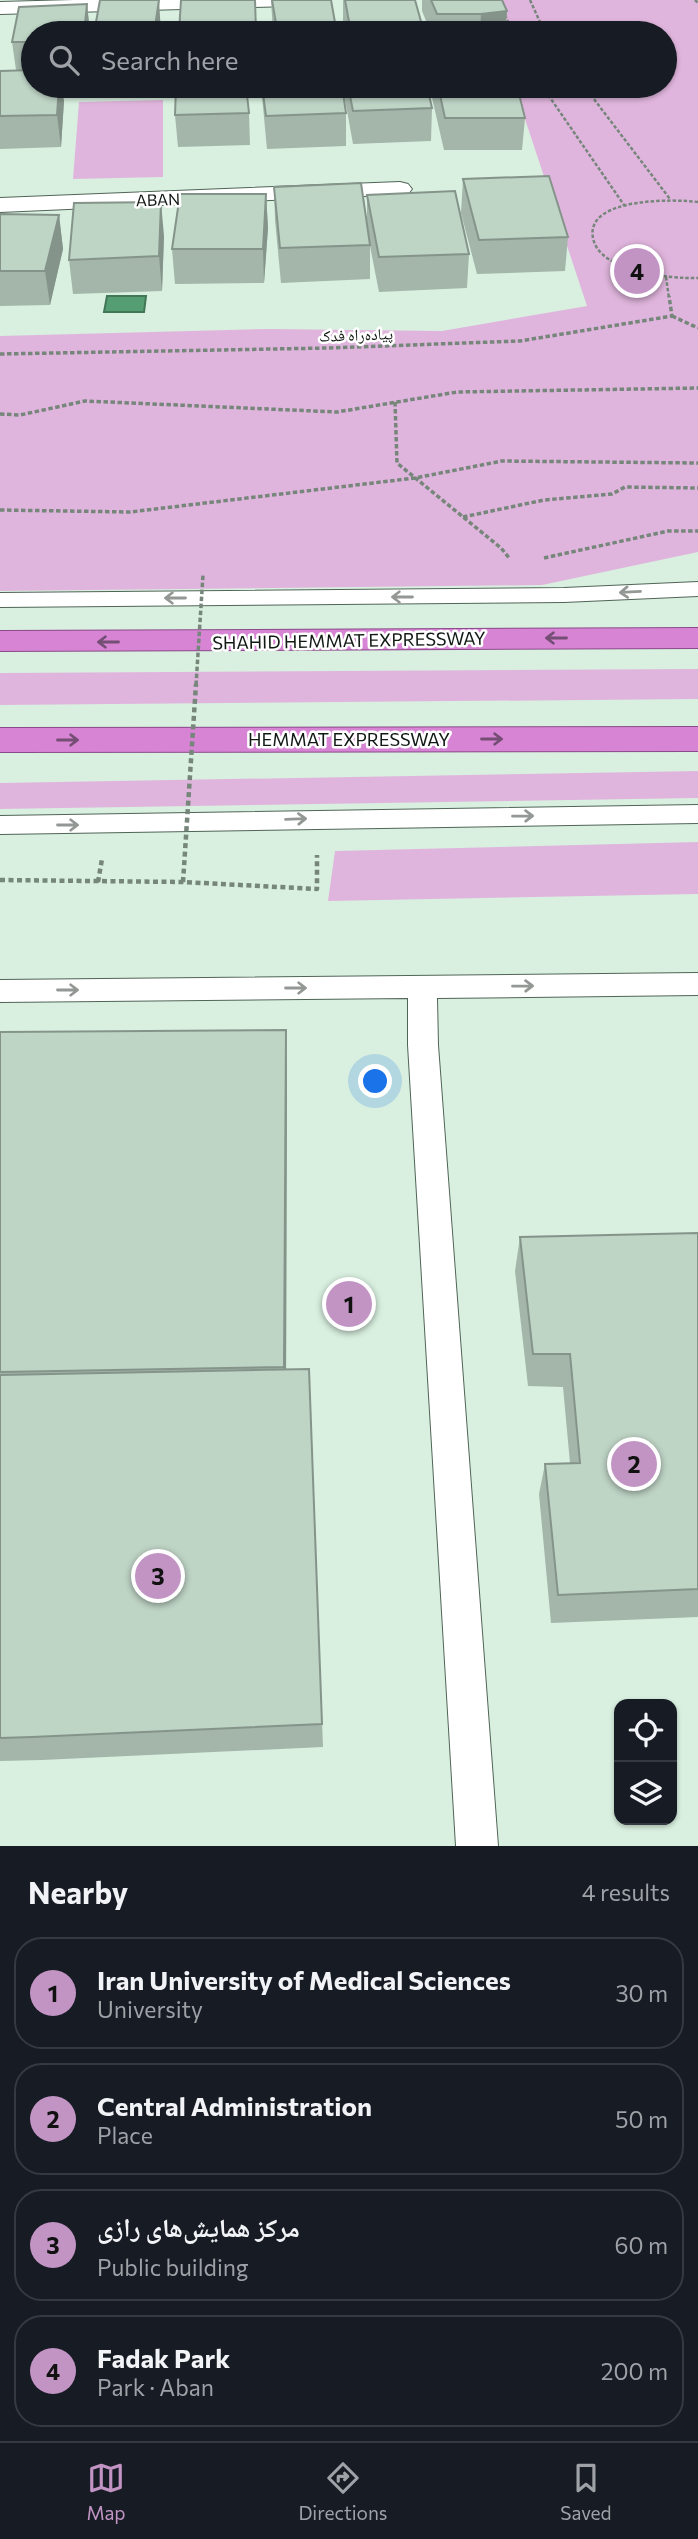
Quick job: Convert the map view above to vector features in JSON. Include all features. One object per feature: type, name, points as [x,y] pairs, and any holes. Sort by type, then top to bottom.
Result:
[{"type":"highway","name":"SHAHID HEMMAT EXPRESSWAY","points":[[0,641],[698,638]]},
{"type":"highway","name":"HEMMAT EXPRESSWAY","points":[[0,740],[698,739]]},
{"type":"street","points":[[0,9],[293,0]]},
{"type":"street","name":"ABAN","points":[[0,205],[400,189]]},
{"type":"lane","points":[[0,600],[564,595],[698,589]]},
{"type":"lane","points":[[0,825],[698,814]]},
{"type":"lane","points":[[0,991],[698,984]]},
{"type":"lane","points":[[422,988],[425,1073],[477,1846]]},
{"type":"path","points":[[530,0],[540,21]]},
{"type":"path","points":[[504,11],[508,21]]},
{"type":"path","points":[[550,98],[624,205]]},
{"type":"path","points":[[593,98],[670,199]]},
{"type":"path","points":[[698,202],[670,199],[624,205],[606,213],[595,225],[593,237],[600,250],[616,262],[639,272],[666,277],[698,278]]},
{"type":"path","points":[[666,277],[672,316],[698,328]]},
{"type":"path","name":"پیاده‌راه فدک","points":[[0,354],[327,348],[520,341],[672,316]]},
{"type":"path","points":[[0,414],[20,415],[85,401],[337,412],[457,393],[698,388]]},
{"type":"path","points":[[395,402],[397,463],[501,548],[513,564]]},
{"type":"path","points":[[0,510],[130,512],[415,478],[502,461],[698,463]]},
{"type":"path","points":[[463,517],[544,500],[612,494],[625,487],[698,488]]},
{"type":"path","points":[[539,558],[668,531],[698,531]]},
{"type":"path","points":[[183,882],[203,575]]},
{"type":"path","points":[[0,880],[183,882],[317,888]]},
{"type":"shaded area","points":[[485,0],[698,0],[698,552],[542,585],[0,591],[0,336],[267,329],[442,331],[587,306],[518,98],[677,98],[677,21],[492,21]]},
{"type":"shaded area","points":[[163,100],[163,177],[73,179],[79,102]]},
{"type":"shaded area","points":[[107,296],[146,296],[144,312],[104,312]]},
{"type":"shaded area","points":[[698,669],[698,699],[0,705],[0,673]]},
{"type":"shaded area","points":[[698,771],[698,798],[0,809],[0,783]]},
{"type":"shaded area","points":[[698,842],[698,894],[328,901],[335,851]]},
{"type":"building","points":[[100,0],[159,0],[156,21],[96,21]]},
{"type":"building","points":[[181,0],[255,0],[256,21],[180,21]]},
{"type":"building","points":[[272,0],[331,0],[335,21],[276,21]]},
{"type":"building","points":[[345,0],[415,0],[421,21],[349,21]]},
{"type":"building","points":[[431,0],[502,0],[507,11],[437,14]]},
{"type":"building","points":[[87,4],[85,21],[21,21],[21,42],[12,42],[19,7]]},
{"type":"building","points":[[21,70],[21,98],[58,98],[57,115],[0,116],[0,71]]},
{"type":"building","points":[[176,98],[247,98],[249,113],[175,115]]},
{"type":"building","points":[[264,98],[344,98],[346,113],[266,116]]},
{"type":"building","points":[[350,98],[430,98],[432,108],[353,111]]},
{"type":"building","points":[[441,98],[520,98],[525,118],[445,118]]},
{"type":"building","points":[[549,176],[568,237],[479,240],[463,179]]},
{"type":"building","points":[[361,183],[370,245],[280,248],[274,187]]},
{"type":"building","points":[[455,191],[469,254],[379,257],[367,195]]},
{"type":"building","points":[[180,194],[266,194],[263,249],[172,249]]},
{"type":"building","points":[[161,202],[159,256],[69,260],[74,203]]},
{"type":"building","points":[[0,214],[59,215],[45,271],[0,271]]},
{"type":"building","points":[[286,1030],[284,1367],[0,1372],[0,1032]]},
{"type":"building","points":[[698,1233],[698,1589],[558,1595],[545,1464],[580,1463],[570,1354],[533,1354],[520,1237]]},
{"type":"building","points":[[309,1369],[322,1724],[0,1738],[0,1375]]},
{"type":"place","name":"Fadak Park","points":[[637,271]]},
{"type":"place","name":"Iran University of Medical Sciences","points":[[349,1304]]},
{"type":"place","name":"Central Administration","points":[[634,1464]]},
{"type":"place","name":"مرکز همایش‌های رازی","points":[[158,1576]]}]
